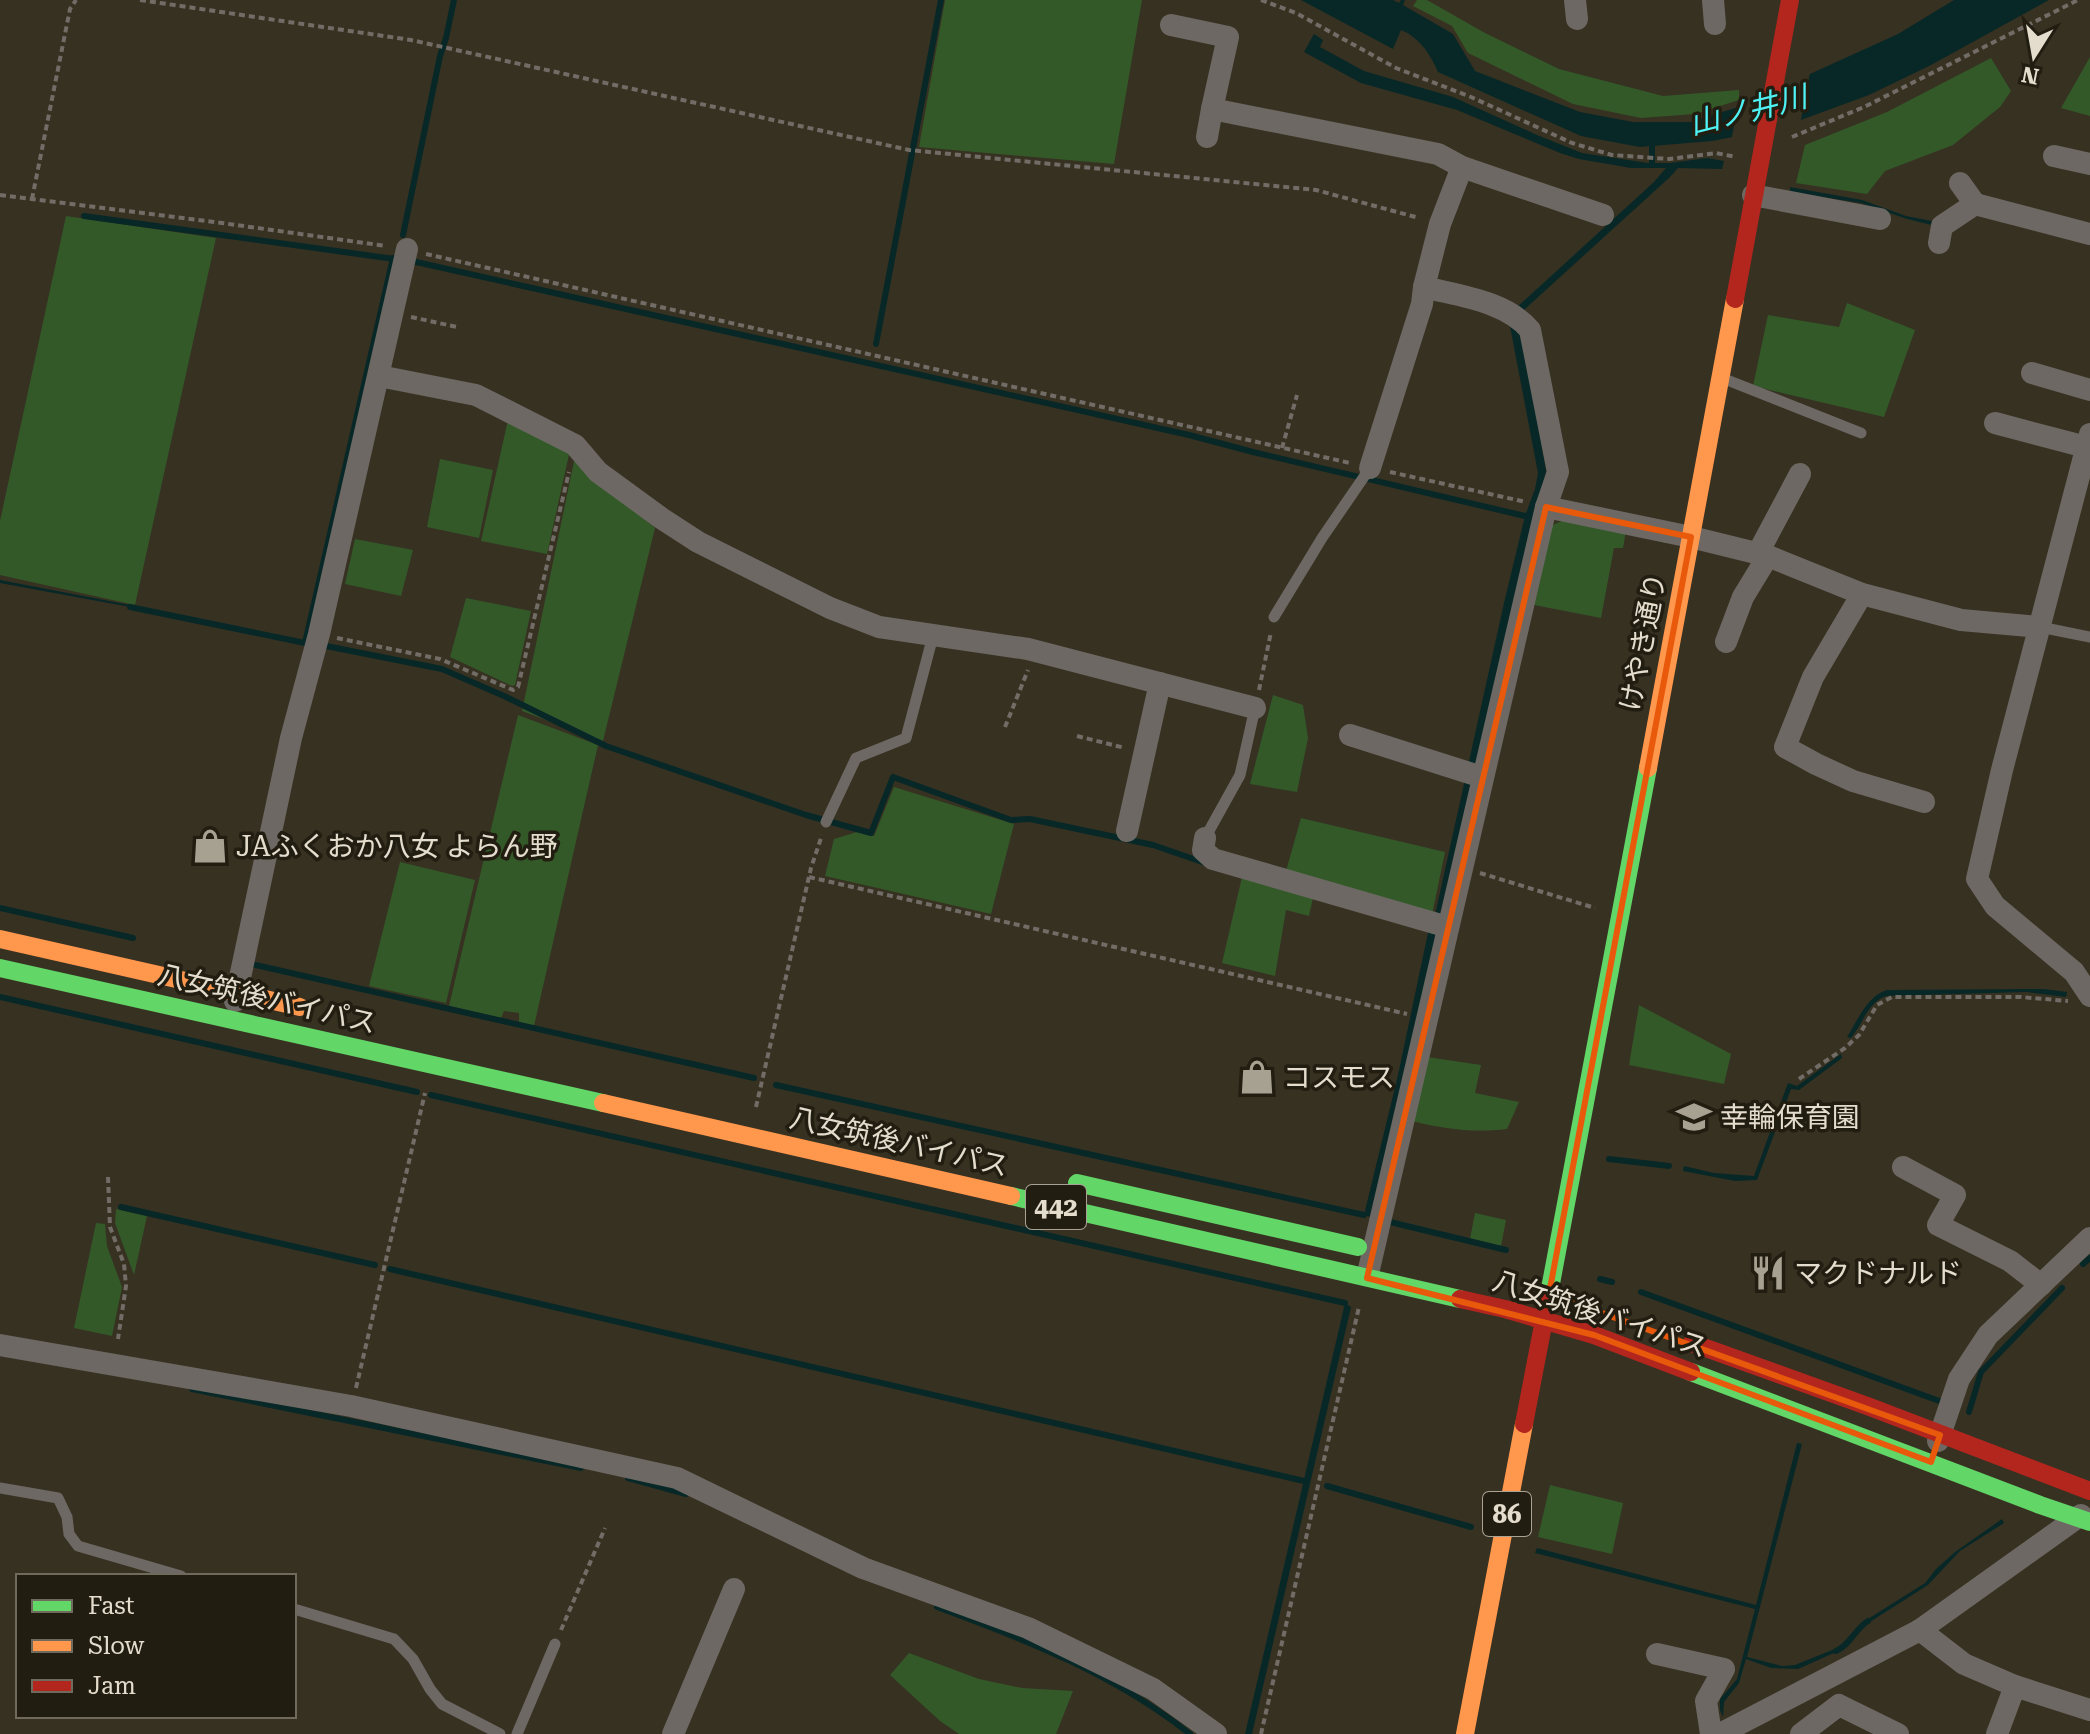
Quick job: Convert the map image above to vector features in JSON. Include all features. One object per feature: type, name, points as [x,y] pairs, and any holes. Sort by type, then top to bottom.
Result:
[{"type":"main road","name":"けやき通り","points":[[1544,1319],[1790,0]]},
{"type":"main road","name":"八女筑後バイパス","points":[[0,939],[312,1010]]},
{"type":"main road","name":"八女筑後バイパス","points":[[0,968],[1544,1319],[2086,1516]]},
{"type":"main road","name":"442","points":[[1066,1181],[1381,1253]]},
{"type":"main road","name":"86","points":[[1465,1734],[1544,1319]]},
{"type":"main road","name":"八女筑後バイパス","points":[[1676,1338],[1870,1407],[2090,1491]]},
{"type":"street","points":[[1713,0],[1715,24]]},
{"type":"street","points":[[1171,25],[1228,37],[1207,137]]},
{"type":"street","points":[[1212,109],[1438,154],[1462,167],[1603,215]]},
{"type":"street","points":[[2054,156],[2090,164]]},
{"type":"street","points":[[1370,468],[1422,304],[1440,224],[1462,167]]},
{"type":"street","points":[[1960,183],[1975,204],[2090,234]]},
{"type":"street","points":[[1753,195],[1880,219]]},
{"type":"street","points":[[1939,243],[1942,226],[1975,204]]},
{"type":"street","points":[[231,1020],[291,738],[319,634],[407,249]]},
{"type":"street","points":[[1367,1278],[1381,1253],[1440,925],[1462,868],[1476,775],[1536,505],[1558,472],[1530,330],[1516,316],[1485,303],[1424,287]]},
{"type":"street","points":[[2032,373],[2090,390]]},
{"type":"street","points":[[379,376],[476,395],[575,445],[598,472],[698,542],[830,608],[879,627],[1036,651],[1255,708]]},
{"type":"street","points":[[1995,423],[2088,440],[2002,770],[1977,879],[1995,906],[2074,972],[2084,998]]},
{"type":"street","points":[[1726,642],[1743,597],[1800,474]]},
{"type":"street","points":[[1536,505],[1763,554],[1862,594],[1961,620],[2040,627]]},
{"type":"street","points":[[1862,594],[1813,677],[1785,747],[1853,781],[1924,802]]},
{"type":"street","points":[[1127,831],[1160,683]]},
{"type":"street","points":[[1350,735],[1476,775]]},
{"type":"street","points":[[1205,838],[1203,850],[1213,859],[1440,925]]},
{"type":"street","points":[[1903,1167],[1955,1195],[1938,1225],[2010,1261],[2041,1285]]},
{"type":"street","points":[[1931,1462],[1959,1379],[1988,1335],[2090,1238]]},
{"type":"street","points":[[0,1345],[351,1406],[677,1478],[863,1568],[1028,1628],[1153,1689],[1216,1734]]},
{"type":"street","points":[[1657,1654],[1724,1669],[1706,1701],[1724,1733],[1920,1630],[2086,1516]]},
{"type":"street","points":[[673,1734],[734,1589]]},
{"type":"street","points":[[1920,1630],[1964,1664],[2015,1686],[2090,1710]]},
{"type":"street","points":[[1997,1734],[2015,1686]]},
{"type":"street","points":[[1801,1734],[1839,1705],[1898,1734]]},
{"type":"lane","points":[[1721,378],[1861,433]]},
{"type":"lane","points":[[1274,617],[1322,538],[1370,468]]},
{"type":"lane","points":[[2040,627],[2090,637]]},
{"type":"lane","points":[[826,822],[856,758],[906,738],[933,636]]},
{"type":"lane","points":[[1205,838],[1240,775],[1255,708]]},
{"type":"lane","points":[[0,1488],[58,1498],[67,1517],[69,1534],[78,1546],[174,1574]]},
{"type":"lane","points":[[296,1610],[394,1639],[413,1659],[442,1704],[500,1734]]},
{"type":"lane","points":[[517,1734],[555,1644]]},
{"type":"path","points":[[32,199],[70,9],[76,0]]},
{"type":"path","points":[[140,0],[411,40],[909,150],[1316,190],[1440,224]]},
{"type":"path","points":[[1261,0],[1296,13],[1396,68],[1471,97],[1572,143],[1612,155],[1669,159],[1716,153],[1736,157]]},
{"type":"path","points":[[1789,138],[1877,102],[2078,0]]},
{"type":"path","points":[[0,195],[407,249],[1536,505]]},
{"type":"path","points":[[393,312],[457,327]]},
{"type":"path","points":[[1282,448],[1297,395]]},
{"type":"path","points":[[319,634],[440,659],[513,690],[518,687],[575,445]]},
{"type":"path","points":[[1255,708],[1274,617]]},
{"type":"path","points":[[1005,727],[1036,651]]},
{"type":"path","points":[[1077,736],[1144,753]]},
{"type":"path","points":[[749,1136],[809,877],[826,822]]},
{"type":"path","points":[[1462,868],[1597,908]]},
{"type":"path","points":[[809,877],[1408,1015]]},
{"type":"path","points":[[1799,1079],[1845,1048],[1859,1035],[1877,1005],[1892,997],[2021,997],[2065,1001],[2084,998]]},
{"type":"path","points":[[351,1406],[431,1065]]},
{"type":"path","points":[[108,1177],[110,1227],[124,1264],[126,1286],[118,1339]]},
{"type":"path","points":[[1261,1734],[1367,1278]]},
{"type":"path","points":[[555,1644],[605,1528]]},
{"type":"highlighted area","points":[[1546,507],[1691,537],[1549,1294],[1940,1435],[1931,1462],[1594,1335],[1367,1278]]},
{"type":"green space","points":[[945,0],[1142,0],[1114,164],[919,147]]},
{"type":"green space","points":[[1417,0],[1427,0],[1559,69],[1663,96],[1739,90],[1739,100],[1695,114],[1641,118],[1573,104],[1468,53],[1452,26],[1413,6]]},
{"type":"green space","points":[[2090,57],[2090,116],[2061,108]]},
{"type":"green space","points":[[1991,58],[2011,91],[2000,107],[1953,145],[1885,171],[1867,194],[1796,183],[1805,145],[1887,112]]},
{"type":"green space","points":[[66,216],[216,238],[135,605],[0,575],[0,521]]},
{"type":"green space","points":[[1847,303],[1915,330],[1884,417],[1753,386],[1768,315],[1839,327]]},
{"type":"green space","points":[[508,420],[570,450],[547,554],[481,541]]},
{"type":"green space","points":[[576,452],[591,474],[655,528],[603,741],[522,711]]},
{"type":"green space","points":[[440,459],[493,470],[479,538],[427,527]]},
{"type":"green space","points":[[1571,517],[1626,530],[1623,548],[1614,548],[1601,618],[1529,604],[1548,527]]},
{"type":"green space","points":[[355,539],[413,550],[401,596],[345,584]]},
{"type":"green space","points":[[466,598],[531,611],[515,685],[450,657]]},
{"type":"green space","points":[[1273,695],[1303,705],[1308,738],[1297,792],[1250,784]]},
{"type":"green space","points":[[518,715],[598,745],[534,1026],[519,1022],[519,1013],[504,1011],[501,1018],[449,1006]]},
{"type":"green space","points":[[894,787],[1014,824],[991,914],[825,876],[834,839],[857,832],[874,836]]},
{"type":"green space","points":[[1301,818],[1445,852],[1432,915],[1286,871]]},
{"type":"green space","points":[[400,862],[475,880],[446,1003],[369,986]]},
{"type":"green space","points":[[1242,877],[1313,898],[1309,916],[1286,910],[1275,976],[1222,963]]},
{"type":"green space","points":[[1639,1005],[1731,1054],[1724,1084],[1629,1065]]},
{"type":"green space","points":[[1427,1057],[1481,1065],[1475,1093],[1519,1102],[1507,1129],[1459,1130],[1411,1121]]},
{"type":"green space","points":[[116,1209],[147,1216],[134,1275],[115,1223]]},
{"type":"green space","points":[[1475,1213],[1506,1220],[1501,1246],[1470,1239]]},
{"type":"green space","points":[[96,1223],[105,1224],[107,1246],[122,1287],[112,1336],[74,1328]]},
{"type":"green space","points":[[1550,1485],[1623,1503],[1612,1554],[1538,1537]]},
{"type":"green space","points":[[909,1653],[979,1679],[1022,1688],[1073,1691],[1056,1734],[959,1734],[940,1721],[890,1675]]},
{"type":"water","name":"山ノ井川","points":[[1301,0],[1393,0],[1399,3],[1405,0],[1403,5],[1453,34],[1475,71],[1580,112],[1633,122],[1691,122],[1735,108],[1898,34],[1954,0],[2049,0],[1931,65],[1869,95],[1779,128],[1712,141],[1640,147],[1581,136],[1438,72],[1424,47],[1401,30],[1393,49]]},
{"type":"water","points":[[1314,34],[1323,40],[1320,47],[1364,71],[1453,97],[1582,153],[1648,163],[1707,158],[1724,161],[1722,169],[1678,168],[1525,309],[1520,318],[1546,471],[1374,1218],[1364,1215],[1504,603],[1538,473],[1510,326],[1516,308],[1666,168],[1631,168],[1579,159],[1457,110],[1361,83],[1304,52]]},
{"type":"water","points":[[1790,187],[1862,200],[1906,216],[1932,221],[1932,225],[1861,203],[1790,192]]},
{"type":"water","points":[[0,580],[130,605],[130,607],[0,583]]},
{"type":"water","points":[[2044,989],[2067,992],[2066,997],[2027,992],[1886,996],[1870,1009],[1851,1038],[1847,1037],[1868,1003],[1887,990]]},
{"type":"water","points":[[1841,1054],[1842,1058],[1799,1090],[1791,1089],[1757,1180],[1735,1181],[1683,1171],[1684,1166],[1714,1173],[1754,1176],[1788,1083],[1797,1086]]},
{"type":"water","points":[[1345,1303],[1351,1307],[1252,1734],[1245,1734]]},
{"type":"water","points":[[1797,1443],[1802,1444],[1747,1657],[1782,1666],[1795,1665],[1842,1646],[1843,1649],[1798,1669],[1771,1668],[1746,1659],[1739,1683],[1724,1702],[1723,1717],[1720,1699],[1737,1679],[1755,1609],[1535,1553],[1537,1548],[1756,1605]]},
{"type":"water","points":[[2002,1519],[2004,1523],[1960,1551],[1928,1585],[1862,1627],[1860,1624],[1925,1583],[1955,1552]]},
{"type":"pier","points":[[1811,67],[1800,125],[1731,141],[1739,102]]},
{"type":"waterway","points":[[403,235],[454,0]]},
{"type":"waterway","points":[[876,344],[941,0]]},
{"type":"waterway","points":[[1652,141],[1652,165]]},
{"type":"waterway","points":[[84,216],[416,262],[1189,435],[1525,516]]},
{"type":"waterway","points":[[130,607],[305,643],[393,258]]},
{"type":"waterway","points":[[321,645],[442,669],[606,746],[806,815],[871,833],[893,777],[1011,820],[1030,819],[1153,845],[1208,864]]},
{"type":"waterway","points":[[0,908],[133,938]]},
{"type":"waterway","points":[[251,964],[754,1078]]},
{"type":"waterway","points":[[0,997],[417,1092]]},
{"type":"waterway","points":[[776,1085],[1364,1215]]},
{"type":"waterway","points":[[431,1095],[1345,1303]]},
{"type":"waterway","points":[[1609,1159],[1669,1166]]},
{"type":"waterway","points":[[121,1207],[375,1265]]},
{"type":"waterway","points":[[1390,1222],[1506,1250]]},
{"type":"waterway","points":[[2083,1264],[2090,1258]]},
{"type":"waterway","points":[[390,1269],[1304,1481]]},
{"type":"waterway","points":[[1600,1279],[1612,1282]]},
{"type":"waterway","points":[[1969,1412],[1981,1372],[2062,1288]]},
{"type":"waterway","points":[[1641,1292],[1942,1402]]},
{"type":"waterway","points":[[192,1389],[581,1468]]},
{"type":"waterway","points":[[628,1478],[686,1494]]},
{"type":"waterway","points":[[1327,1486],[1471,1527]]},
{"type":"waterway","points":[[937,1607],[1069,1660],[1131,1693],[1190,1734]]},
{"type":"waterway","points":[[1836,1651],[1868,1621]]},
{"type":"traffic: fast","points":[[1549,1294],[1648,768]]},
{"type":"traffic: fast","points":[[0,968],[603,1103]]},
{"type":"traffic: fast","points":[[1077,1183],[1358,1247]]},
{"type":"traffic: fast","points":[[1011,1196],[1460,1299]]},
{"type":"traffic: fast","points":[[1691,1372],[2090,1522]]},
{"type":"traffic: slow","points":[[1648,768],[1735,299]]},
{"type":"traffic: slow","points":[[0,939],[300,1007]]},
{"type":"traffic: slow","points":[[603,1103],[1011,1196]]},
{"type":"traffic: slow","points":[[1465,1734],[1524,1424]]},
{"type":"traffic: jam","points":[[1735,299],[1790,0]]},
{"type":"traffic: jam","points":[[1524,1424],[1549,1294]]},
{"type":"traffic: jam","points":[[1460,1299],[1594,1335],[1691,1372]]},
{"type":"traffic: jam","points":[[1692,1343],[2090,1491]]},
{"type":"place","name":"JAふくおか八女 よらん野","points":[[210,846]]},
{"type":"place","name":"コスモス","points":[[1257,1077]]},
{"type":"place","name":"幸輪保育園","points":[[1694,1117]]},
{"type":"place","name":"マクドナルド","points":[[1768,1273]]}]
